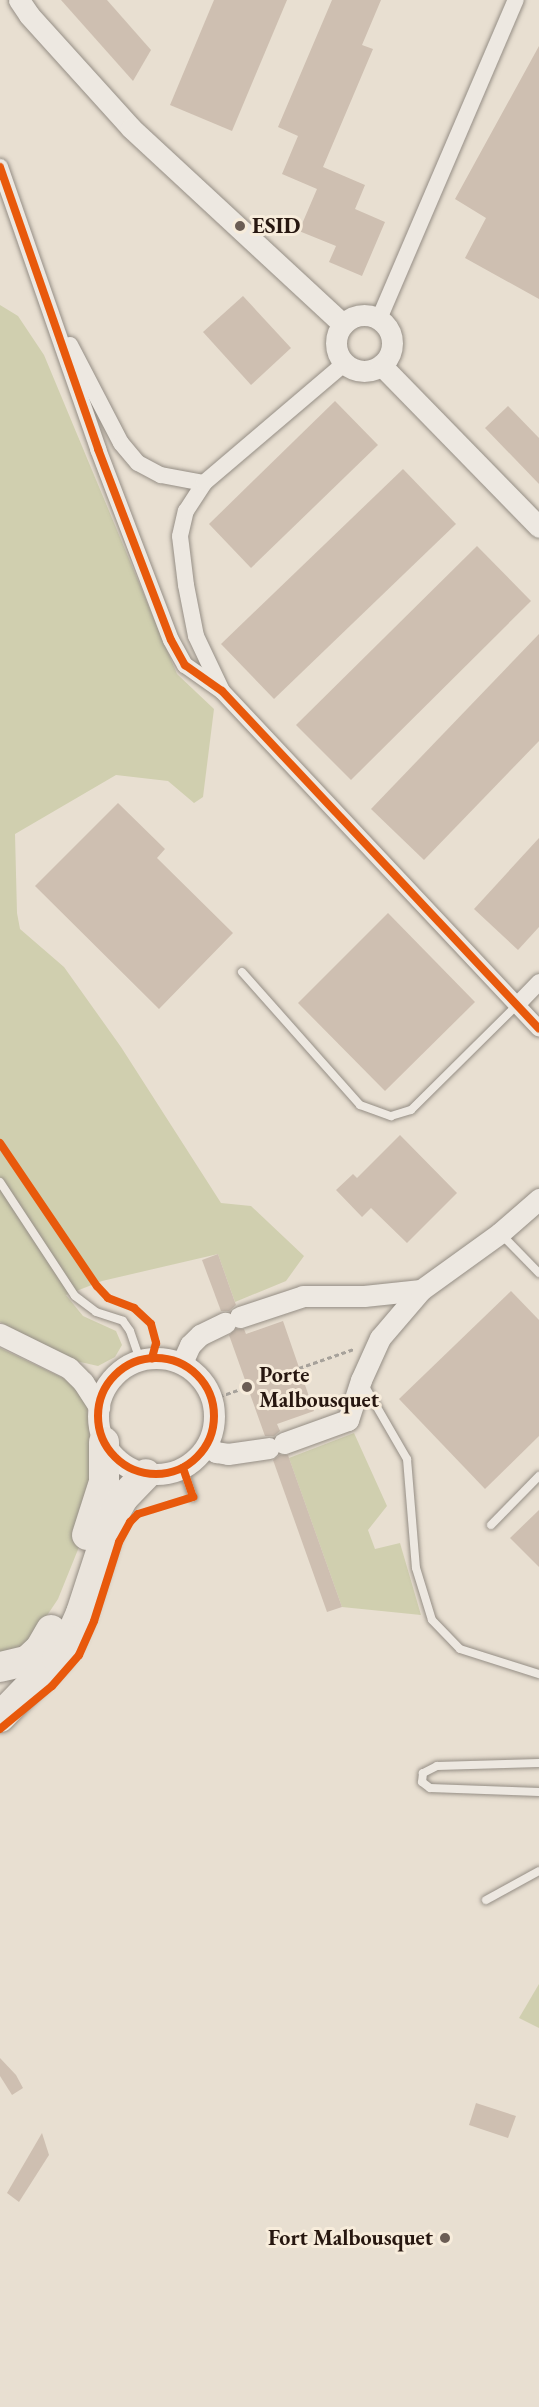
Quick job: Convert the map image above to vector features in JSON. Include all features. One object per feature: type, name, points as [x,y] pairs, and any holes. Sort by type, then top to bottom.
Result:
[{"type":"highway","points":[[0,1668],[27,1661],[40,1649],[56,1620],[104,1482],[104,1442]]},
{"type":"highway","points":[[0,1717],[57,1658],[69,1640],[81,1613],[112,1518],[123,1498],[146,1474]]},
{"type":"street","points":[[19,0],[36,23],[131,128],[343,324]]},
{"type":"street","points":[[379,319],[516,0]]},
{"type":"street","points":[[0,167],[42,291],[171,640],[185,665],[222,691],[539,1028]]},
{"type":"street","points":[[42,291],[121,444],[138,463],[161,475],[204,483]]},
{"type":"street","points":[[360,315],[379,319],[388,328],[392,341],[390,354],[381,365],[369,370],[356,370],[345,363],[337,351],[337,336],[343,324],[360,315]]},
{"type":"street","points":[[222,691],[196,636],[186,585],[180,536],[186,511],[204,483],[345,363]]},
{"type":"street","points":[[381,365],[539,527]]},
{"type":"street","points":[[517,1005],[539,982]]},
{"type":"street","points":[[207,1446],[216,1452],[228,1454],[276,1445],[348,1420],[361,1380],[380,1338],[421,1290],[500,1233],[539,1199]]},
{"type":"street","points":[[182,1364],[190,1345],[200,1335],[232,1320],[303,1296],[364,1296],[421,1290]]},
{"type":"street","points":[[0,1334],[69,1368],[83,1382],[99,1407]]},
{"type":"street","points":[[167,1359],[182,1364],[195,1372],[212,1399],[214,1423],[207,1446],[196,1458],[172,1473],[146,1474],[121,1463],[104,1442],[98,1425],[99,1407],[106,1388],[119,1371],[140,1360],[167,1359]]},
{"type":"street","points":[[69,1368],[119,1371]]},
{"type":"lane","points":[[242,972],[360,1105],[391,1116],[411,1110],[517,1005]]},
{"type":"lane","points":[[0,1182],[75,1296],[96,1312],[123,1321],[130,1332],[140,1360]]},
{"type":"lane","points":[[500,1233],[539,1273]]},
{"type":"lane","points":[[361,1380],[407,1459],[416,1568],[432,1620],[460,1649],[539,1674]]},
{"type":"lane","points":[[183,1468],[193,1497]]},
{"type":"lane","points":[[491,1525],[539,1476]]},
{"type":"lane","points":[[539,1763],[437,1766],[423,1773],[422,1782],[430,1788],[539,1792]]},
{"type":"lane","points":[[486,1900],[539,1871]]},
{"type":"path","points":[[299,1368],[356,1348]]},
{"type":"path","points":[[212,1399],[247,1387]]},
{"type":"green space","points":[[0,305],[18,316],[44,355],[177,674],[214,709],[203,797],[194,803],[168,781],[116,775],[15,834],[17,913],[20,929],[64,967],[121,1047],[221,1203],[251,1206],[304,1256],[286,1281],[235,1302],[218,1254],[102,1281],[66,1295],[83,1316],[116,1331],[122,1345],[115,1357],[98,1366],[76,1361],[0,1322]]},
{"type":"green space","points":[[0,1348],[69,1381],[86,1394],[90,1438],[97,1462],[98,1488],[79,1547],[58,1599],[20,1650],[0,1654]]},
{"type":"green space","points":[[354,1433],[387,1506],[368,1530],[375,1549],[400,1543],[421,1615],[342,1607],[289,1458]]},
{"type":"green space","points":[[539,1984],[539,2028],[519,2018]]},
{"type":"building","points":[[61,0],[107,0],[151,50],[133,81]]},
{"type":"building","points":[[214,0],[287,0],[232,131],[170,105]]},
{"type":"building","points":[[332,0],[381,0],[362,45],[373,49],[323,167],[365,185],[355,209],[385,222],[362,276],[329,262],[336,246],[299,231],[317,189],[282,174],[298,136],[278,127]]},
{"type":"building","points":[[539,46],[539,299],[465,258],[486,218],[455,199]]},
{"type":"building","points":[[243,296],[291,348],[251,385],[203,332]]},
{"type":"building","points":[[335,401],[378,445],[251,568],[209,524]]},
{"type":"building","points":[[508,406],[539,438],[539,484],[485,428]]},
{"type":"building","points":[[403,469],[456,524],[274,699],[221,644]]},
{"type":"building","points":[[477,546],[531,601],[351,780],[296,725]]},
{"type":"building","points":[[539,634],[539,741],[424,860],[371,809]]},
{"type":"building","points":[[118,803],[165,849],[157,858],[233,933],[159,1009],[35,886]]},
{"type":"building","points":[[539,838],[539,927],[518,950],[474,909]]},
{"type":"building","points":[[388,913],[475,1002],[385,1091],[298,1003]]},
{"type":"building","points":[[400,1135],[457,1193],[407,1243],[371,1208],[362,1217],[336,1190],[353,1174],[357,1178]]},
{"type":"building","points":[[218,1254],[236,1305],[229,1311],[221,1311],[202,1260]]},
{"type":"building","points":[[511,1291],[539,1320],[539,1436],[485,1489],[399,1399]]},
{"type":"building","points":[[283,1321],[314,1411],[277,1424],[280,1431],[274,1436],[265,1436],[229,1335],[236,1329],[244,1329],[246,1334]]},
{"type":"building","points":[[280,1455],[288,1455],[342,1607],[327,1612],[273,1460]]},
{"type":"building","points":[[539,1510],[539,1567],[510,1538]]},
{"type":"building","points":[[0,2058],[16,2075],[23,2088],[12,2095],[0,2076]]},
{"type":"building","points":[[476,2103],[516,2116],[508,2138],[469,2125]]},
{"type":"building","points":[[42,2133],[49,2155],[19,2202],[7,2193]]},
{"type":"cycle path","points":[[0,167],[98,449],[171,640],[185,665],[222,691],[539,1028]]},
{"type":"cycle path","points":[[0,1143],[97,1286],[108,1298],[134,1308],[151,1324],[156,1343],[152,1358]]},
{"type":"cycle path","points":[[156,1358],[178,1362],[197,1375],[210,1394],[214,1416],[210,1438],[197,1457],[178,1470],[156,1474],[134,1470],[115,1457],[102,1438],[98,1416],[102,1394],[115,1375],[134,1362],[156,1358]]},
{"type":"cycle path","points":[[0,1729],[52,1686],[79,1655],[94,1621],[119,1542],[130,1522],[138,1514],[193,1497],[183,1468]]},
{"type":"place","name":"ESID","points":[[240,226]]},
{"type":"place","name":"Porte Malbousquet","points":[[247,1387]]},
{"type":"place","name":"Fort Malbousquet","points":[[445,2238]]}]
